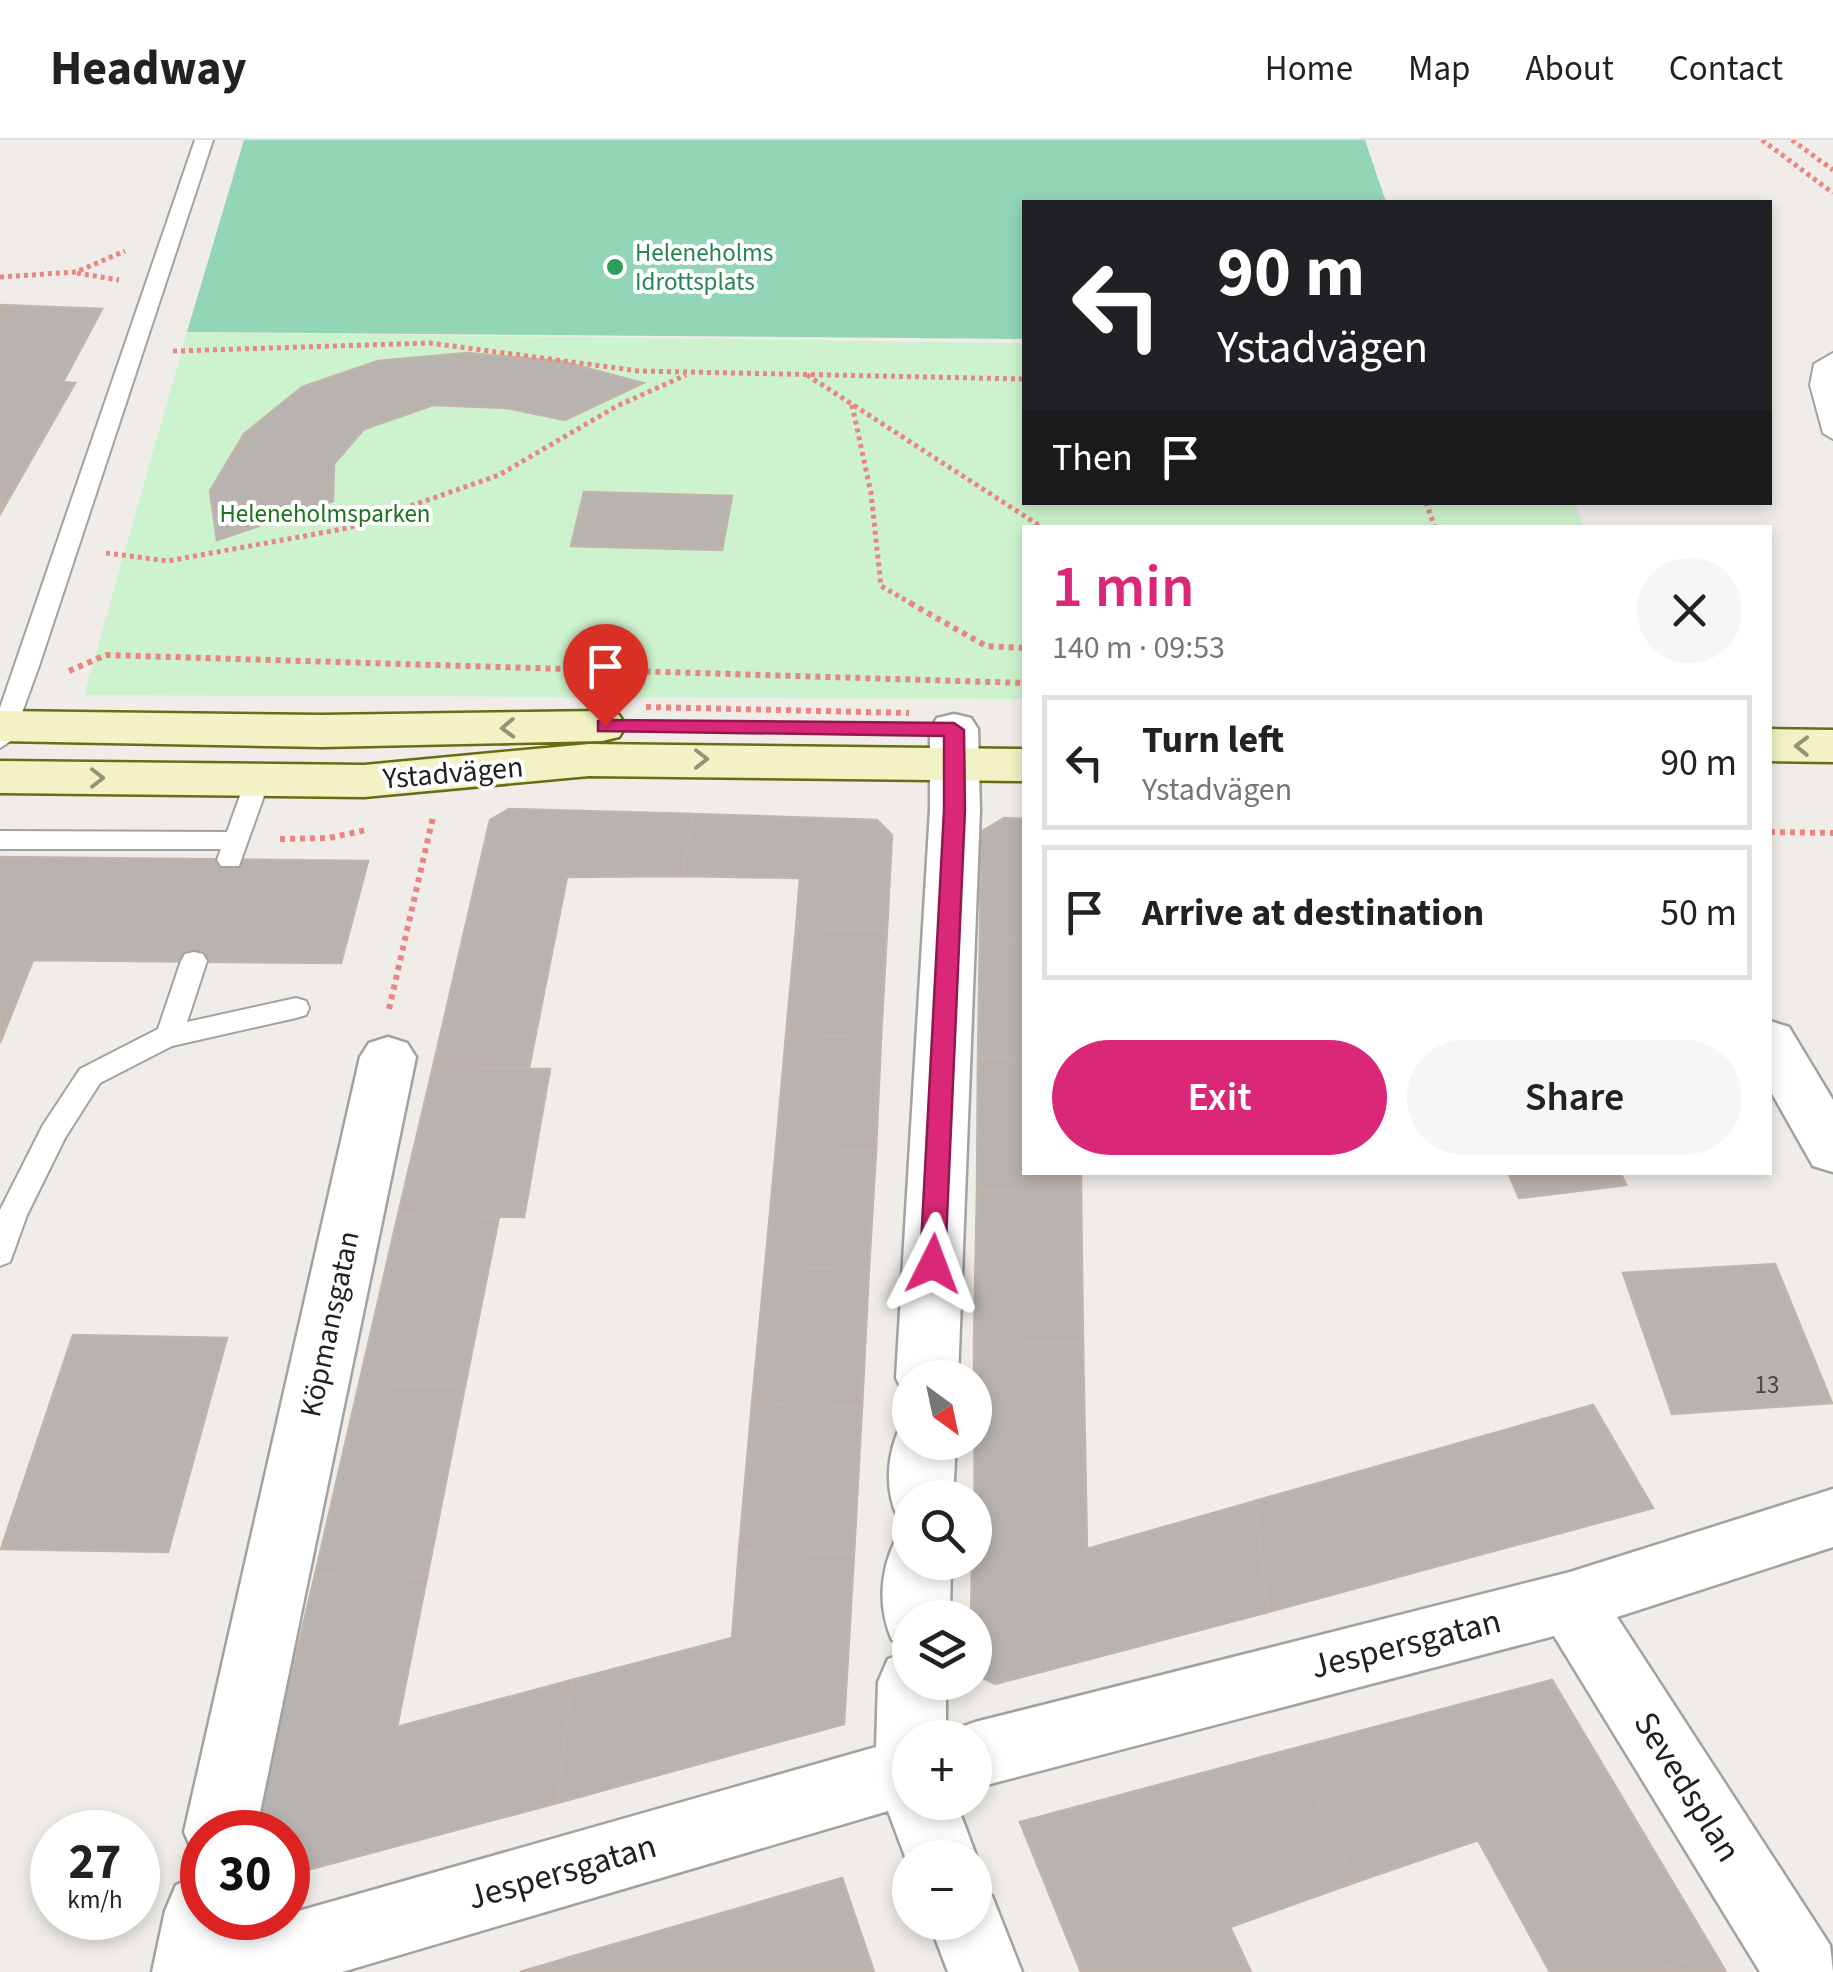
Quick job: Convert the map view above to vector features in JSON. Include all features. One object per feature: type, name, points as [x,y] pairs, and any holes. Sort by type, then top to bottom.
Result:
[{"type":"main road","name":"Ystadvägen","points":[[6,722],[322,731],[605,726],[954,746],[1022,764]]},
{"type":"main road","name":"Ystadvägen","points":[[0,778],[364,781],[589,760],[954,746],[1022,732]]},
{"type":"main road","points":[[1772,745],[1833,746]]},
{"type":"main road","points":[[1772,784],[1833,784]]},
{"type":"street","points":[[928,1360],[954,746]]},
{"type":"street","points":[[1772,1045],[1833,1150]]},
{"type":"street","name":"Köpmansgatan","points":[[225,1810],[388,1057]]},
{"type":"street","name":"Jespersgatan","points":[[992,1758],[1570,1602],[1833,1518]]},
{"type":"street","name":"Sevedsplan","points":[[1570,1602],[1803,1972]]},
{"type":"street","name":"Jespersgatan","points":[[215,1972],[892,1785]]},
{"type":"street","points":[[189,1972],[196,1940]]},
{"type":"street","points":[[973,1940],[985,1972]]},
{"type":"lane","points":[[6,722],[70,549],[130,352],[204,140]]},
{"type":"lane","points":[[1833,358],[1821,368],[1820,384],[1833,433]]},
{"type":"lane","points":[[0,840],[234,850],[258,779]]},
{"type":"lane","points":[[169,1036],[194,961]]},
{"type":"lane","points":[[0,1254],[12,1215],[53,1132],[90,1076],[169,1036],[296,1008]]},
{"type":"path","points":[[1762,140],[1833,193]]},
{"type":"path","points":[[1792,140],[1833,170]]},
{"type":"path","points":[[0,277],[76,272],[130,248]]},
{"type":"path","points":[[130,352],[430,343],[639,371],[1022,379]]},
{"type":"path","points":[[70,549],[168,561],[348,528],[499,474],[617,406],[692,372]]},
{"type":"path","points":[[806,374],[1037,525]]},
{"type":"path","points":[[852,405],[871,493],[881,586],[986,646],[1022,648]]},
{"type":"path","points":[[6,722],[106,656],[1022,682]]},
{"type":"path","points":[[416,820],[450,813]]},
{"type":"path","points":[[388,1057],[384,1031],[434,816]]},
{"type":"path","points":[[234,850],[381,827]]},
{"type":"path","points":[[1772,832],[1833,833]]},
{"type":"green space","name":"Heleneholms Idrottsplats","points":[[244,140],[1365,140],[1385,200],[1022,200],[1022,339],[187,332]]},
{"type":"green space","name":"Heleneholmsparken","points":[[187,332],[1022,343],[1022,505],[1576,505],[1582,525],[1022,525],[1022,699],[84,695]]},
{"type":"building","points":[[0,305],[102,309],[63,382],[75,383],[0,514]]},
{"type":"building","points":[[467,353],[560,361],[643,383],[565,420],[507,408],[433,405],[364,429],[334,464],[333,501],[217,540],[210,491],[244,434],[302,387],[378,361]]},
{"type":"building","points":[[584,492],[732,496],[722,550],[571,546]]},
{"type":"building","points":[[509,809],[693,814],[682,876],[567,877],[529,1068],[433,1067],[490,820]]},
{"type":"building","points":[[693,814],[877,820],[892,835],[887,930],[796,928],[800,878],[682,876]]},
{"type":"building","points":[[1004,818],[1022,819],[1022,937],[980,936],[981,832]]},
{"type":"building","points":[[0,857],[368,861],[341,963],[33,960],[0,1043]]},
{"type":"building","points":[[796,928],[887,930],[881,1037],[786,1035]]},
{"type":"building","points":[[980,936],[1022,937],[1022,1058],[978,1057]]},
{"type":"building","points":[[786,1035],[881,1037],[876,1151],[776,1148]]},
{"type":"building","points":[[978,1057],[1022,1058],[1022,1175],[1081,1175],[1081,1192],[977,1190]]},
{"type":"building","points":[[433,1067],[550,1069],[524,1217],[398,1215]]},
{"type":"building","points":[[776,1148],[876,1151],[869,1269],[765,1267]]},
{"type":"building","points":[[1509,1175],[1621,1175],[1626,1185],[1519,1198]]},
{"type":"building","points":[[977,1190],[1081,1192],[1083,1343],[974,1341]]},
{"type":"building","points":[[398,1215],[499,1217],[465,1386],[359,1384]]},
{"type":"building","points":[[1775,1264],[1832,1403],[1672,1414],[1623,1273]]},
{"type":"building","points":[[765,1267],[869,1269],[862,1407],[752,1403]]},
{"type":"building","points":[[73,1335],[227,1338],[168,1552],[1,1549]]},
{"type":"building","points":[[974,1341],[1083,1343],[1087,1549],[1255,1501],[1268,1612],[992,1682],[992,1600],[971,1600],[972,1580],[992,1580],[992,1480],[975,1480],[975,1460],[992,1460],[992,1360],[974,1360]]},
{"type":"building","points":[[359,1384],[465,1386],[427,1577],[315,1575]]},
{"type":"building","points":[[752,1403],[862,1407],[854,1554],[739,1551]]},
{"type":"building","points":[[1593,1405],[1653,1508],[1268,1612],[1255,1501]]},
{"type":"building","points":[[739,1551],[854,1554],[844,1724],[557,1803],[572,1680],[732,1638]]},
{"type":"building","points":[[315,1575],[427,1577],[397,1727],[572,1680],[557,1803],[310,1869],[310,1810],[259,1810]]},
{"type":"building","points":[[1552,1680],[1713,1950],[1655,1972],[1550,1972],[1478,1840],[1356,1882],[1292,1749]]},
{"type":"building","points":[[1292,1749],[1356,1882],[1230,1927],[1251,1972],[1081,1972],[1020,1822]]},
{"type":"building","points":[[842,1878],[874,1972],[569,1972],[567,1958]]},
{"type":"building","points":[[1713,1950],[1726,1972],[1655,1972]]},
{"type":"building","points":[[567,1958],[569,1972],[520,1972]]},
{"type":"place","name":"Heleneholms Idrottsplats","points":[[615,267]]},
{"type":"route","points":[[605,726],[954,730],[954,810],[933,1264]]}]
